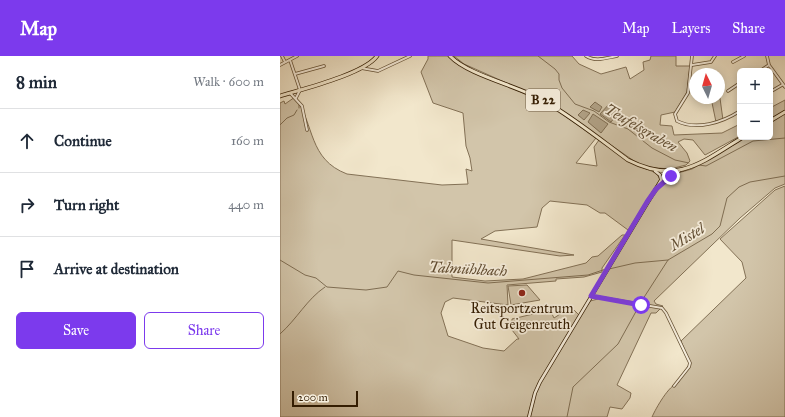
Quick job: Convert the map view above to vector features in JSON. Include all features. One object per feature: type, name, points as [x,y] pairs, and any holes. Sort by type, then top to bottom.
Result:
[{"type":"main road","points":[[280,96],[327,81],[360,68],[378,56]]},
{"type":"main road","name":"B 22","points":[[450,56],[472,70],[523,90],[546,102],[628,160],[655,171],[679,171],[702,161],[738,140]]},
{"type":"main road","points":[[773,119],[785,112]]},
{"type":"main road","points":[[655,171],[660,175],[662,180]]},
{"type":"main road","points":[[656,189],[679,171]]},
{"type":"main road","points":[[666,172],[666,180]]},
{"type":"main road","points":[[528,417],[540,382],[666,172]]},
{"type":"street","points":[[282,56],[285,62]]},
{"type":"street","points":[[280,65],[297,56]]},
{"type":"street","points":[[360,68],[363,70],[378,71],[410,56]]},
{"type":"street","points":[[586,56],[595,60],[616,56]]},
{"type":"street","points":[[692,56],[688,93],[675,117],[680,123],[705,124],[719,121],[737,112]]},
{"type":"street","points":[[692,65],[713,61],[715,56]]},
{"type":"street","points":[[733,62],[744,56]]},
{"type":"street","points":[[767,56],[769,65],[782,85],[785,87]]},
{"type":"street","points":[[290,60],[300,90],[296,98]]},
{"type":"street","points":[[764,68],[769,65]]},
{"type":"street","points":[[295,74],[324,66]]},
{"type":"street","points":[[728,91],[737,85]]},
{"type":"street","points":[[773,90],[782,85]]},
{"type":"street","points":[[290,93],[296,98],[304,109],[307,130]]},
{"type":"street","points":[[591,296],[646,306],[656,306],[666,313],[690,363],[689,367],[674,386]]},
{"type":"shaded area","points":[[428,56],[449,56],[457,64],[548,104],[596,138],[576,163],[597,166],[594,147],[599,140],[630,162],[656,173],[660,179],[628,230],[605,213],[600,213],[587,205],[550,201],[542,208],[537,227],[495,231],[481,239],[574,255],[560,256],[452,240],[452,277],[485,281],[523,279],[586,263],[592,257],[598,256],[622,235],[625,235],[602,268],[602,272],[584,277],[556,279],[556,281],[507,285],[508,305],[453,298],[445,302],[441,313],[448,336],[483,348],[504,351],[517,339],[519,339],[512,330],[512,319],[550,310],[554,318],[571,307],[580,316],[590,301],[598,299],[593,293],[639,217],[663,183],[678,173],[692,169],[742,140],[773,140],[773,106],[785,100],[785,184],[775,188],[740,218],[654,301],[656,304],[663,306],[656,313],[651,313],[617,385],[631,393],[630,398],[622,409],[610,407],[607,417],[280,417],[280,103],[284,101],[285,104],[295,97],[314,140],[325,160],[334,168],[347,174],[442,185],[468,184],[466,169],[472,171],[466,146],[463,113],[433,103],[421,72],[428,59]]},
{"type":"shaded area","points":[[454,56],[572,56],[579,64],[601,74],[626,67],[630,79],[644,70],[643,62],[650,60],[651,56],[676,56],[676,66],[690,66],[687,92],[675,112],[661,115],[660,125],[672,126],[674,135],[722,133],[737,126],[737,138],[705,155],[693,140],[684,139],[678,142],[687,153],[690,161],[686,165],[670,169],[646,167],[637,163],[547,101],[464,64]]},
{"type":"shaded area","points":[[595,102],[602,107],[599,112],[590,107]]},
{"type":"shaded area","points":[[610,103],[620,111],[611,122],[600,114]]},
{"type":"shaded area","points":[[712,104],[721,104],[723,120],[716,122]]},
{"type":"shaded area","points":[[583,110],[590,113],[584,120],[578,115]]},
{"type":"shaded area","points":[[593,114],[608,124],[601,133],[588,122]]},
{"type":"shaded area","points":[[785,186],[785,417],[652,417],[663,397],[674,385],[678,383],[690,363],[681,341],[746,278],[742,262],[720,239],[775,190]]},
{"type":"shaded area","name":"Reitsportzentrum Gut Geigenreuth","points":[[527,285],[540,300],[511,305],[508,286]]},
{"type":"waterway","name":"Teufelsgraben","points":[[538,56],[559,74],[559,80],[562,88],[575,104],[594,111],[609,122],[628,129],[652,148],[675,160],[689,163]]},
{"type":"waterway","points":[[280,125],[287,118],[294,115],[297,110]]},
{"type":"waterway","name":"Teufelsgraben","points":[[699,165],[706,166],[753,141],[785,138]]},
{"type":"waterway","name":"Mistel","points":[[641,302],[668,260],[712,234],[720,226],[727,198],[739,187],[750,182],[785,176]]},
{"type":"waterway","name":"Talmühlbach","points":[[280,260],[305,275],[316,278],[327,287],[366,290],[387,287],[398,271],[414,275],[488,283],[588,275],[606,269]]},
{"type":"waterway","name":"Talmühlbach","points":[[609,269],[635,263],[668,260]]},
{"type":"waterway","points":[[280,334],[307,303],[325,287]]},
{"type":"waterway","name":"Mistel","points":[[567,417],[573,387],[618,344],[639,306]]},
{"type":"place","name":"Reitsportzentrum Gut Geigenreuth","points":[[522,293]]},
{"type":"route","points":[[641,305],[595,298],[591,296],[647,202],[656,189],[671,176]]}]
